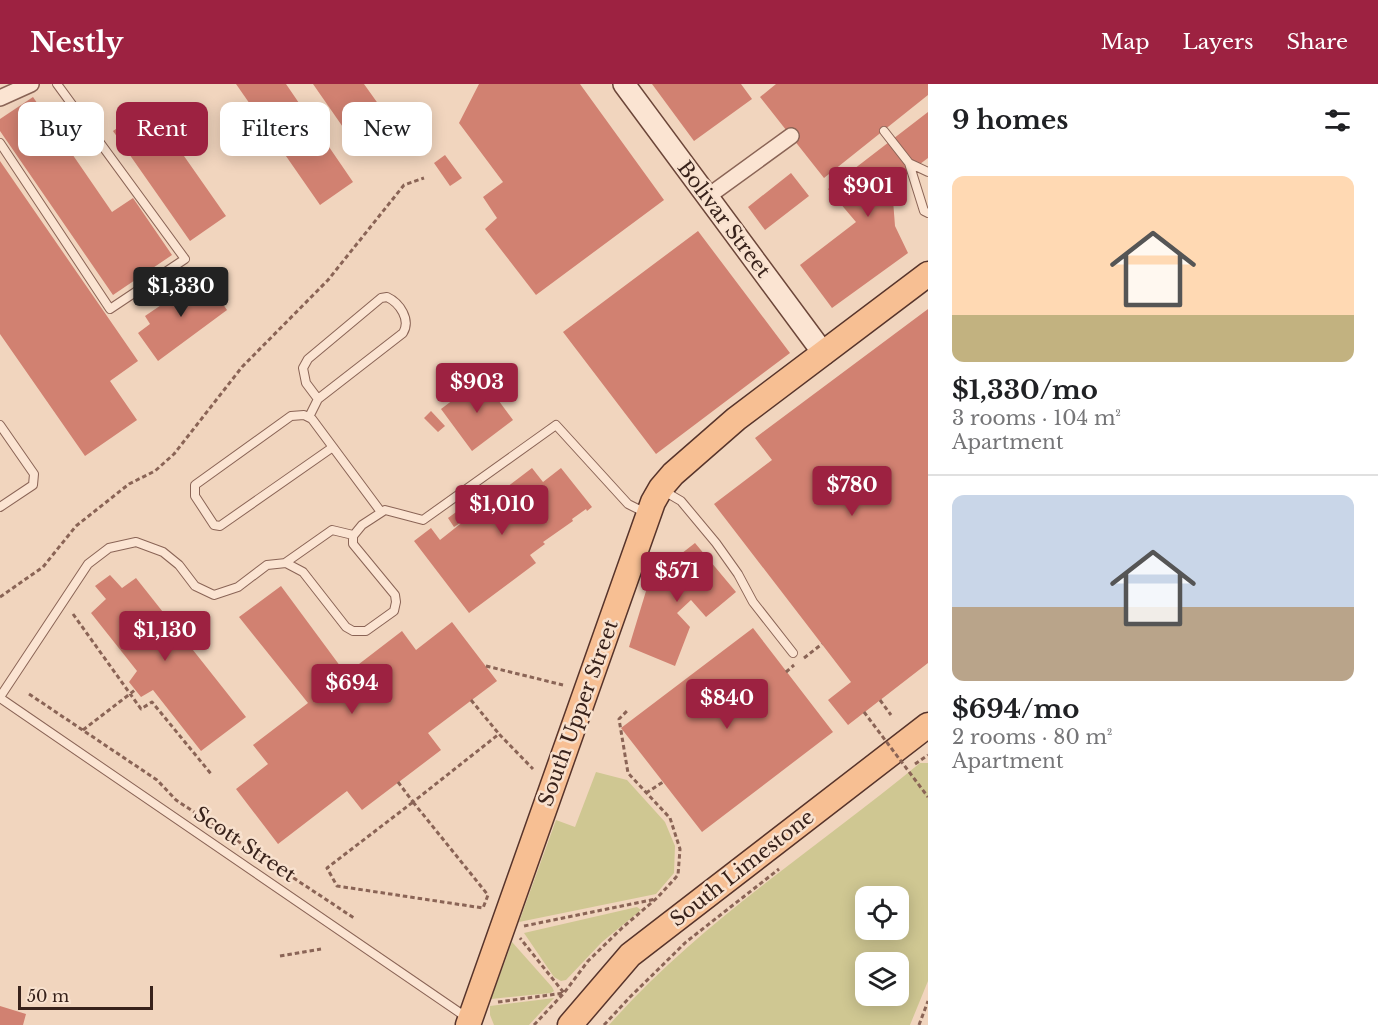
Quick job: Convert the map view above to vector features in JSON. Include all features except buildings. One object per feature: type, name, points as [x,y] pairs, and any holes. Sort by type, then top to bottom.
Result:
[{"type":"main road","name":"Bolivar Street","points":[[624,84],[824,354]]},
{"type":"main road","name":"South Upper Street","points":[[472,1023],[649,514],[661,488],[684,464],[736,419],[928,274]]},
{"type":"main road","name":"South Limestone","points":[[570,1025],[630,956],[928,725]]},
{"type":"street","points":[[0,99],[31,84]]},
{"type":"street","points":[[707,197],[791,136]]},
{"type":"lane","points":[[0,142],[110,309],[184,259],[57,84]]},
{"type":"lane","points":[[884,131],[909,163],[924,210],[928,213]]},
{"type":"lane","points":[[909,163],[928,172]]},
{"type":"lane","points":[[309,417],[318,399],[403,333],[407,320],[392,299],[381,298],[308,359],[303,368],[306,383],[318,399]]},
{"type":"lane","points":[[333,447],[220,526],[214,525],[195,496],[195,485],[291,416],[304,415],[312,419],[333,447],[381,512]]},
{"type":"lane","points":[[285,563],[303,572],[346,627],[353,631],[366,631],[394,611],[396,602],[395,596],[353,544],[353,535],[362,525],[385,510],[423,520],[556,424],[628,504],[649,514]]},
{"type":"lane","points":[[0,425],[34,478],[33,485],[0,507]]},
{"type":"lane","points":[[661,488],[681,501],[710,535],[738,574],[753,602],[793,653]]},
{"type":"lane","points":[[0,697],[88,564],[109,548],[136,542],[163,552],[180,565],[195,586],[214,595],[238,587],[267,566],[285,563],[332,530],[353,535]]},
{"type":"lane","name":"Scott Street","points":[[0,697],[435,994],[472,1023]]},
{"type":"path","points":[[0,597],[43,567],[76,526],[129,484],[155,471],[174,454],[242,367],[328,280],[404,185],[424,178]]},
{"type":"path","points":[[73,614],[141,709],[152,702],[212,775]]},
{"type":"path","points":[[486,666],[562,685]]},
{"type":"path","points":[[82,730],[135,690]]},
{"type":"path","points":[[29,694],[157,780],[176,800],[354,918]]},
{"type":"path","points":[[471,700],[499,734],[533,769]]},
{"type":"path","points":[[880,700],[891,715]]},
{"type":"path","points":[[534,1025],[564,993],[588,961],[657,898],[678,875],[680,849],[670,818],[628,773],[619,719],[628,710]]},
{"type":"path","points":[[864,712],[928,796]]},
{"type":"path","points":[[398,782],[413,802],[488,896],[483,908],[338,885],[327,868],[413,802],[499,734]]},
{"type":"path","points":[[899,774],[928,755]]},
{"type":"path","points":[[646,793],[663,782]]},
{"type":"path","points":[[604,1025],[686,942],[780,868]]},
{"type":"path","points":[[521,927],[657,898]]},
{"type":"path","points":[[518,935],[564,993]]},
{"type":"path","points":[[280,956],[321,949]]},
{"type":"path","points":[[491,1003],[564,993]]},
{"type":"path","points":[[919,1025],[928,1001]]},
{"type":"shaded area","points":[[920,763],[928,763],[928,981],[910,1025],[609,1025],[681,953],[759,888]]},
{"type":"shaded area","points":[[596,772],[627,780],[665,822],[675,846],[674,873],[656,894],[519,922],[556,820],[575,827]]},
{"type":"shaded area","points":[[637,907],[641,910],[602,942],[566,980],[561,981],[554,977],[524,933]]},
{"type":"shaded area","points":[[512,942],[552,987],[554,991],[491,999]]},
{"type":"shaded area","points":[[554,998],[529,1025],[494,1025],[490,1015],[490,1006]]}]
